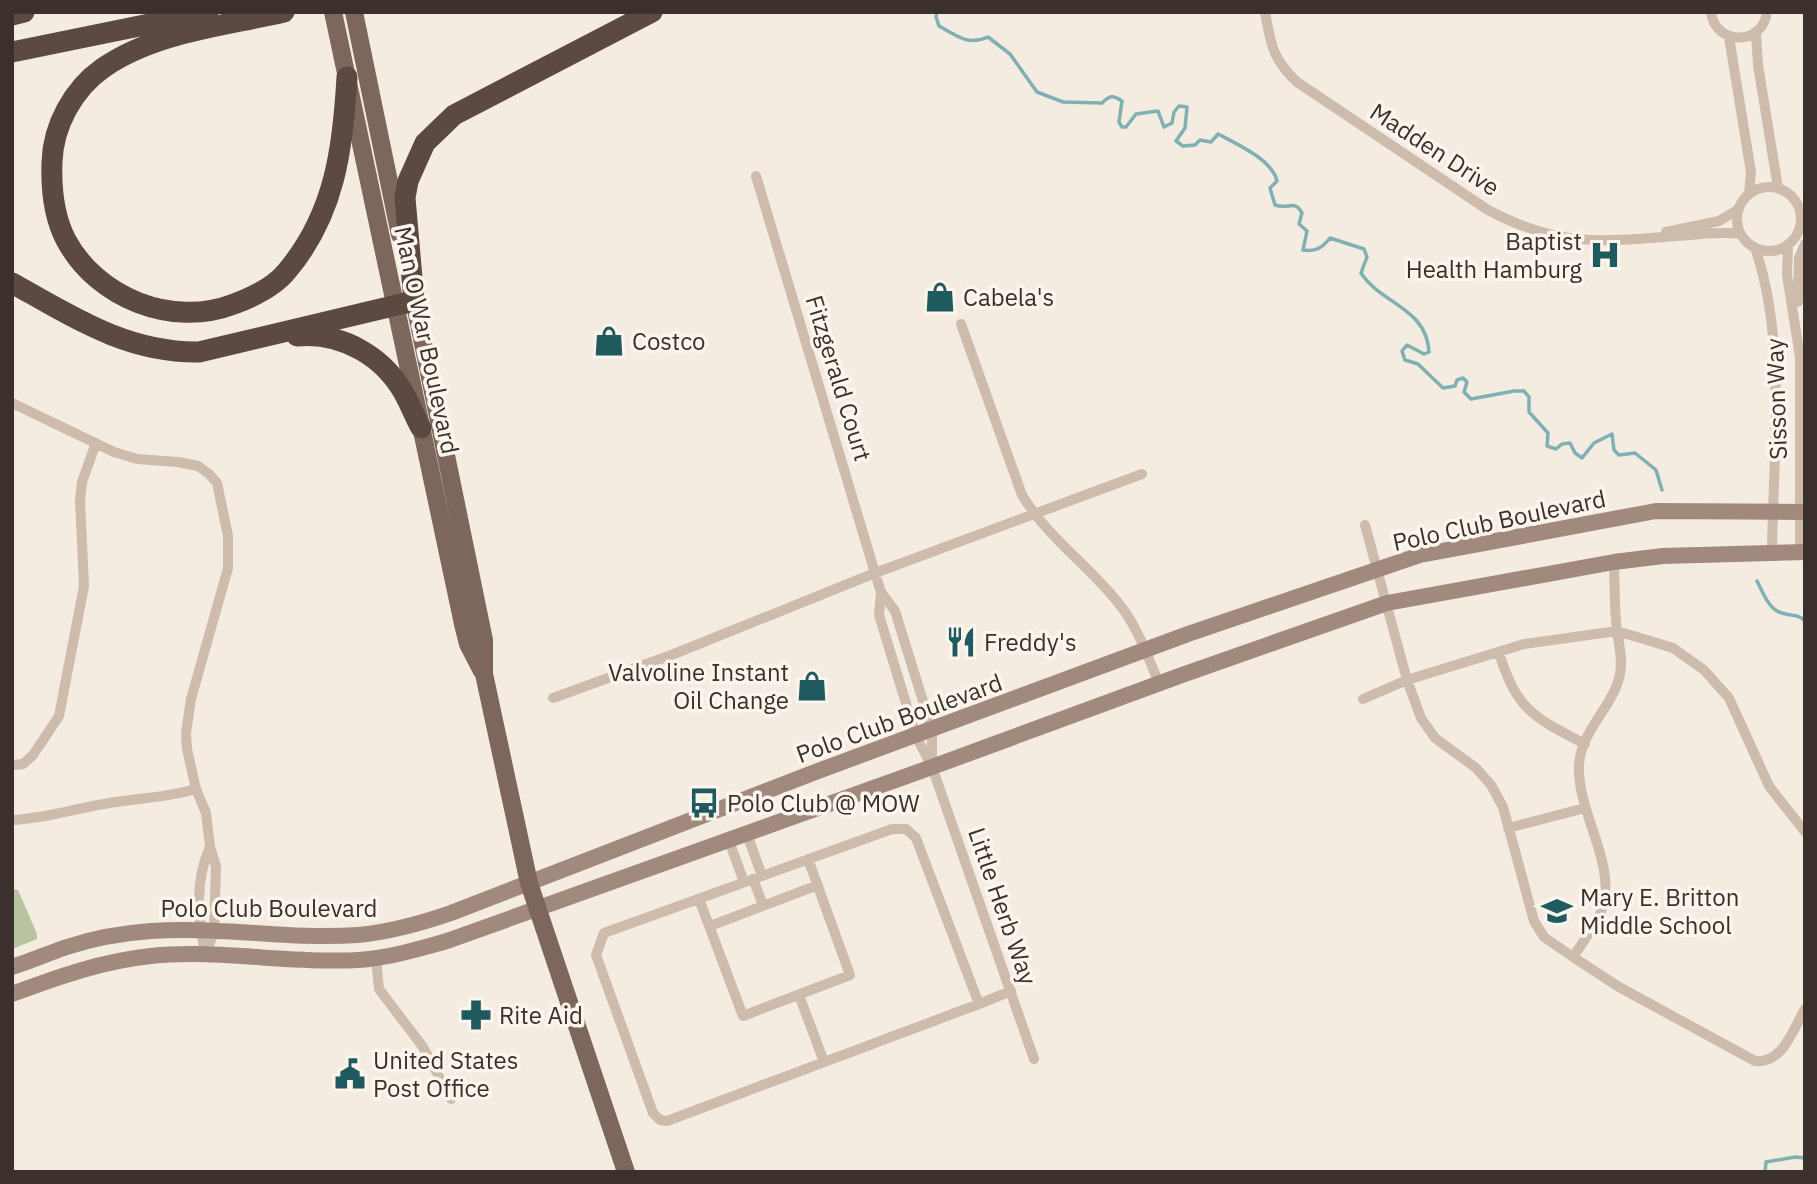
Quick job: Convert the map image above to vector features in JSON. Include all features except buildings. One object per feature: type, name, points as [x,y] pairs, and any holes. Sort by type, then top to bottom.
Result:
[{"type":"highway","points":[[12,15],[24,12]]},
{"type":"highway","points":[[12,52],[208,12]]},
{"type":"highway","points":[[284,12],[150,43],[101,69],[81,88],[64,113],[52,146],[51,186],[66,240],[93,274],[132,300],[152,309],[191,313],[211,310],[262,292],[286,273],[304,248],[321,216],[343,137],[346,77]]},
{"type":"highway","points":[[12,283],[115,337],[152,349],[172,352],[199,352],[405,304],[405,198],[408,181],[425,143],[454,115],[652,12]]},
{"type":"highway","points":[[246,341],[322,336],[342,341],[363,351],[383,364],[407,398],[421,428]]},
{"type":"main road","name":"Man O War Boulevard","points":[[355,17],[405,304],[421,428],[468,644],[484,674]]},
{"type":"main road","name":"Man O War Boulevard","points":[[335,19],[346,77],[405,304],[484,640],[484,674],[530,883],[626,1172]]},
{"type":"street","name":"Madden Drive","points":[[1265,12],[1270,41],[1281,67],[1297,82],[1488,210],[1513,223],[1556,236],[1605,242],[1721,232],[1741,234]]},
{"type":"street","points":[[1711,12],[1715,25],[1729,37],[1751,172],[1749,194],[1739,209],[1738,226],[1741,234],[1755,248],[1772,251],[1788,245],[1803,226],[1801,204],[1778,188],[1763,188],[1749,194]]},
{"type":"street","points":[[1729,37],[1748,37],[1756,33],[1763,26],[1768,12]]},
{"type":"street","points":[[1756,33],[1758,65],[1778,188]]},
{"type":"street","name":"Fitzgerald Court","points":[[756,176],[881,592],[895,611],[932,730],[932,767]]},
{"type":"street","name":"Madden Drive","points":[[1636,239],[1719,221],[1739,209]]},
{"type":"street","points":[[1800,357],[1797,282],[1799,258],[1805,244]]},
{"type":"street","name":"Sisson Way","points":[[1788,245],[1787,275],[1800,357],[1803,552]]},
{"type":"street","name":"Sisson Way","points":[[1755,248],[1771,310],[1775,397],[1772,552]]},
{"type":"street","points":[[961,324],[1022,495],[1034,515],[1123,609],[1145,650],[1158,683]]},
{"type":"street","points":[[12,403],[96,443],[137,459],[198,466],[209,474],[219,489],[228,536],[229,561],[187,719],[187,749],[206,813],[210,847],[201,865],[207,931],[206,955]]},
{"type":"street","points":[[12,765],[23,764],[33,755],[59,716],[84,586],[80,513],[82,482],[96,443]]},
{"type":"street","points":[[553,698],[674,654],[875,573],[1142,474]]},
{"type":"street","name":"Polo Club Boulevard","points":[[12,967],[70,946],[151,931],[315,936],[397,929],[439,918],[818,771],[1145,650],[1420,555],[1656,511],[1803,512]]},
{"type":"street","points":[[1365,525],[1407,680],[1421,718],[1435,738],[1476,768],[1492,785],[1503,807],[1534,921],[1544,937],[1619,987],[1755,1061],[1762,1062],[1778,1056],[1805,1009]]},
{"type":"street","name":"Polo Club Boulevard","points":[[12,994],[77,970],[152,956],[206,955],[335,960],[384,957],[447,941],[729,841],[1158,683],[1387,603],[1614,562],[1663,556],[1803,552]]},
{"type":"street","points":[[1573,957],[1600,913],[1606,885],[1603,866],[1585,808],[1578,765],[1585,744],[1614,692],[1620,674],[1622,654],[1617,631],[1614,562]]},
{"type":"street","name":"Fitzgerald Court","points":[[881,592],[879,615],[916,736],[932,767]]},
{"type":"street","points":[[1363,699],[1407,680],[1524,644],[1617,631],[1674,648],[1704,670],[1729,698],[1769,786],[1805,832]]},
{"type":"street","points":[[1499,653],[1507,680],[1524,706],[1551,726],[1585,744]]},
{"type":"street","name":"Little Herb Way","points":[[932,767],[1034,1059]]},
{"type":"street","points":[[12,820],[38,818],[197,789]]},
{"type":"street","points":[[1508,828],[1585,808]]},
{"type":"street","points":[[979,1004],[916,838],[906,829],[892,829],[604,933],[596,955],[653,1114],[660,1120],[667,1121],[979,1004],[1011,991]]},
{"type":"street","points":[[747,834],[753,879]]},
{"type":"street","points":[[729,841],[753,879],[763,905]]},
{"type":"street","points":[[699,899],[743,1016],[850,975],[808,859]]},
{"type":"street","points":[[710,926],[818,884]]},
{"type":"street","points":[[335,960],[352,947],[360,934],[371,948],[384,957],[379,989],[423,1048],[451,1099]]},
{"type":"street","points":[[799,995],[824,1062]]},
{"type":"green space","points":[[12,889],[18,890],[37,939],[12,949]]},
{"type":"waterway","points":[[937,12],[939,26],[951,33],[968,40],[988,37],[1010,54],[1037,92],[1063,102],[1102,103],[1107,98],[1119,99],[1122,101],[1119,122],[1122,127],[1126,127],[1136,114],[1158,111],[1164,127],[1172,123],[1174,112],[1179,106],[1187,107],[1185,128],[1176,141],[1183,146],[1195,145],[1200,140],[1211,142],[1218,134],[1261,159],[1274,173],[1277,181],[1270,188],[1275,205],[1294,206],[1302,213],[1299,224],[1307,231],[1303,250],[1318,248],[1330,238],[1364,249],[1367,257],[1361,273],[1380,292],[1412,316],[1426,337],[1429,352],[1424,354],[1407,345],[1402,351],[1405,360],[1418,364],[1443,388],[1455,386],[1457,380],[1463,378],[1467,382],[1464,392],[1471,399],[1524,391],[1529,397],[1529,412],[1548,433],[1547,446],[1556,449],[1562,444],[1570,443],[1575,453],[1582,458],[1594,443],[1612,434],[1614,450],[1619,455],[1635,453],[1656,470],[1662,490]]},
{"type":"waterway","points":[[1757,581],[1774,609],[1798,616],[1805,621]]},
{"type":"waterway","points":[[1765,1172],[1766,1162],[1805,1158]]},
{"type":"place","name":"Baptist Health Hamburg","points":[[1605,255]]},
{"type":"place","name":"Cabela's","points":[[940,297]]},
{"type":"place","name":"Costco","points":[[609,341]]},
{"type":"place","name":"Freddy's","points":[[961,642]]},
{"type":"place","name":"Valvoline Instant Oil Change","points":[[812,686]]},
{"type":"place","name":"Polo Club @ MOW","points":[[704,803]]},
{"type":"place","name":"Mary E. Britton Middle School","points":[[1557,911]]},
{"type":"place","name":"Rite Aid","points":[[476,1015]]},
{"type":"place","name":"United States Post Office","points":[[350,1074]]}]
